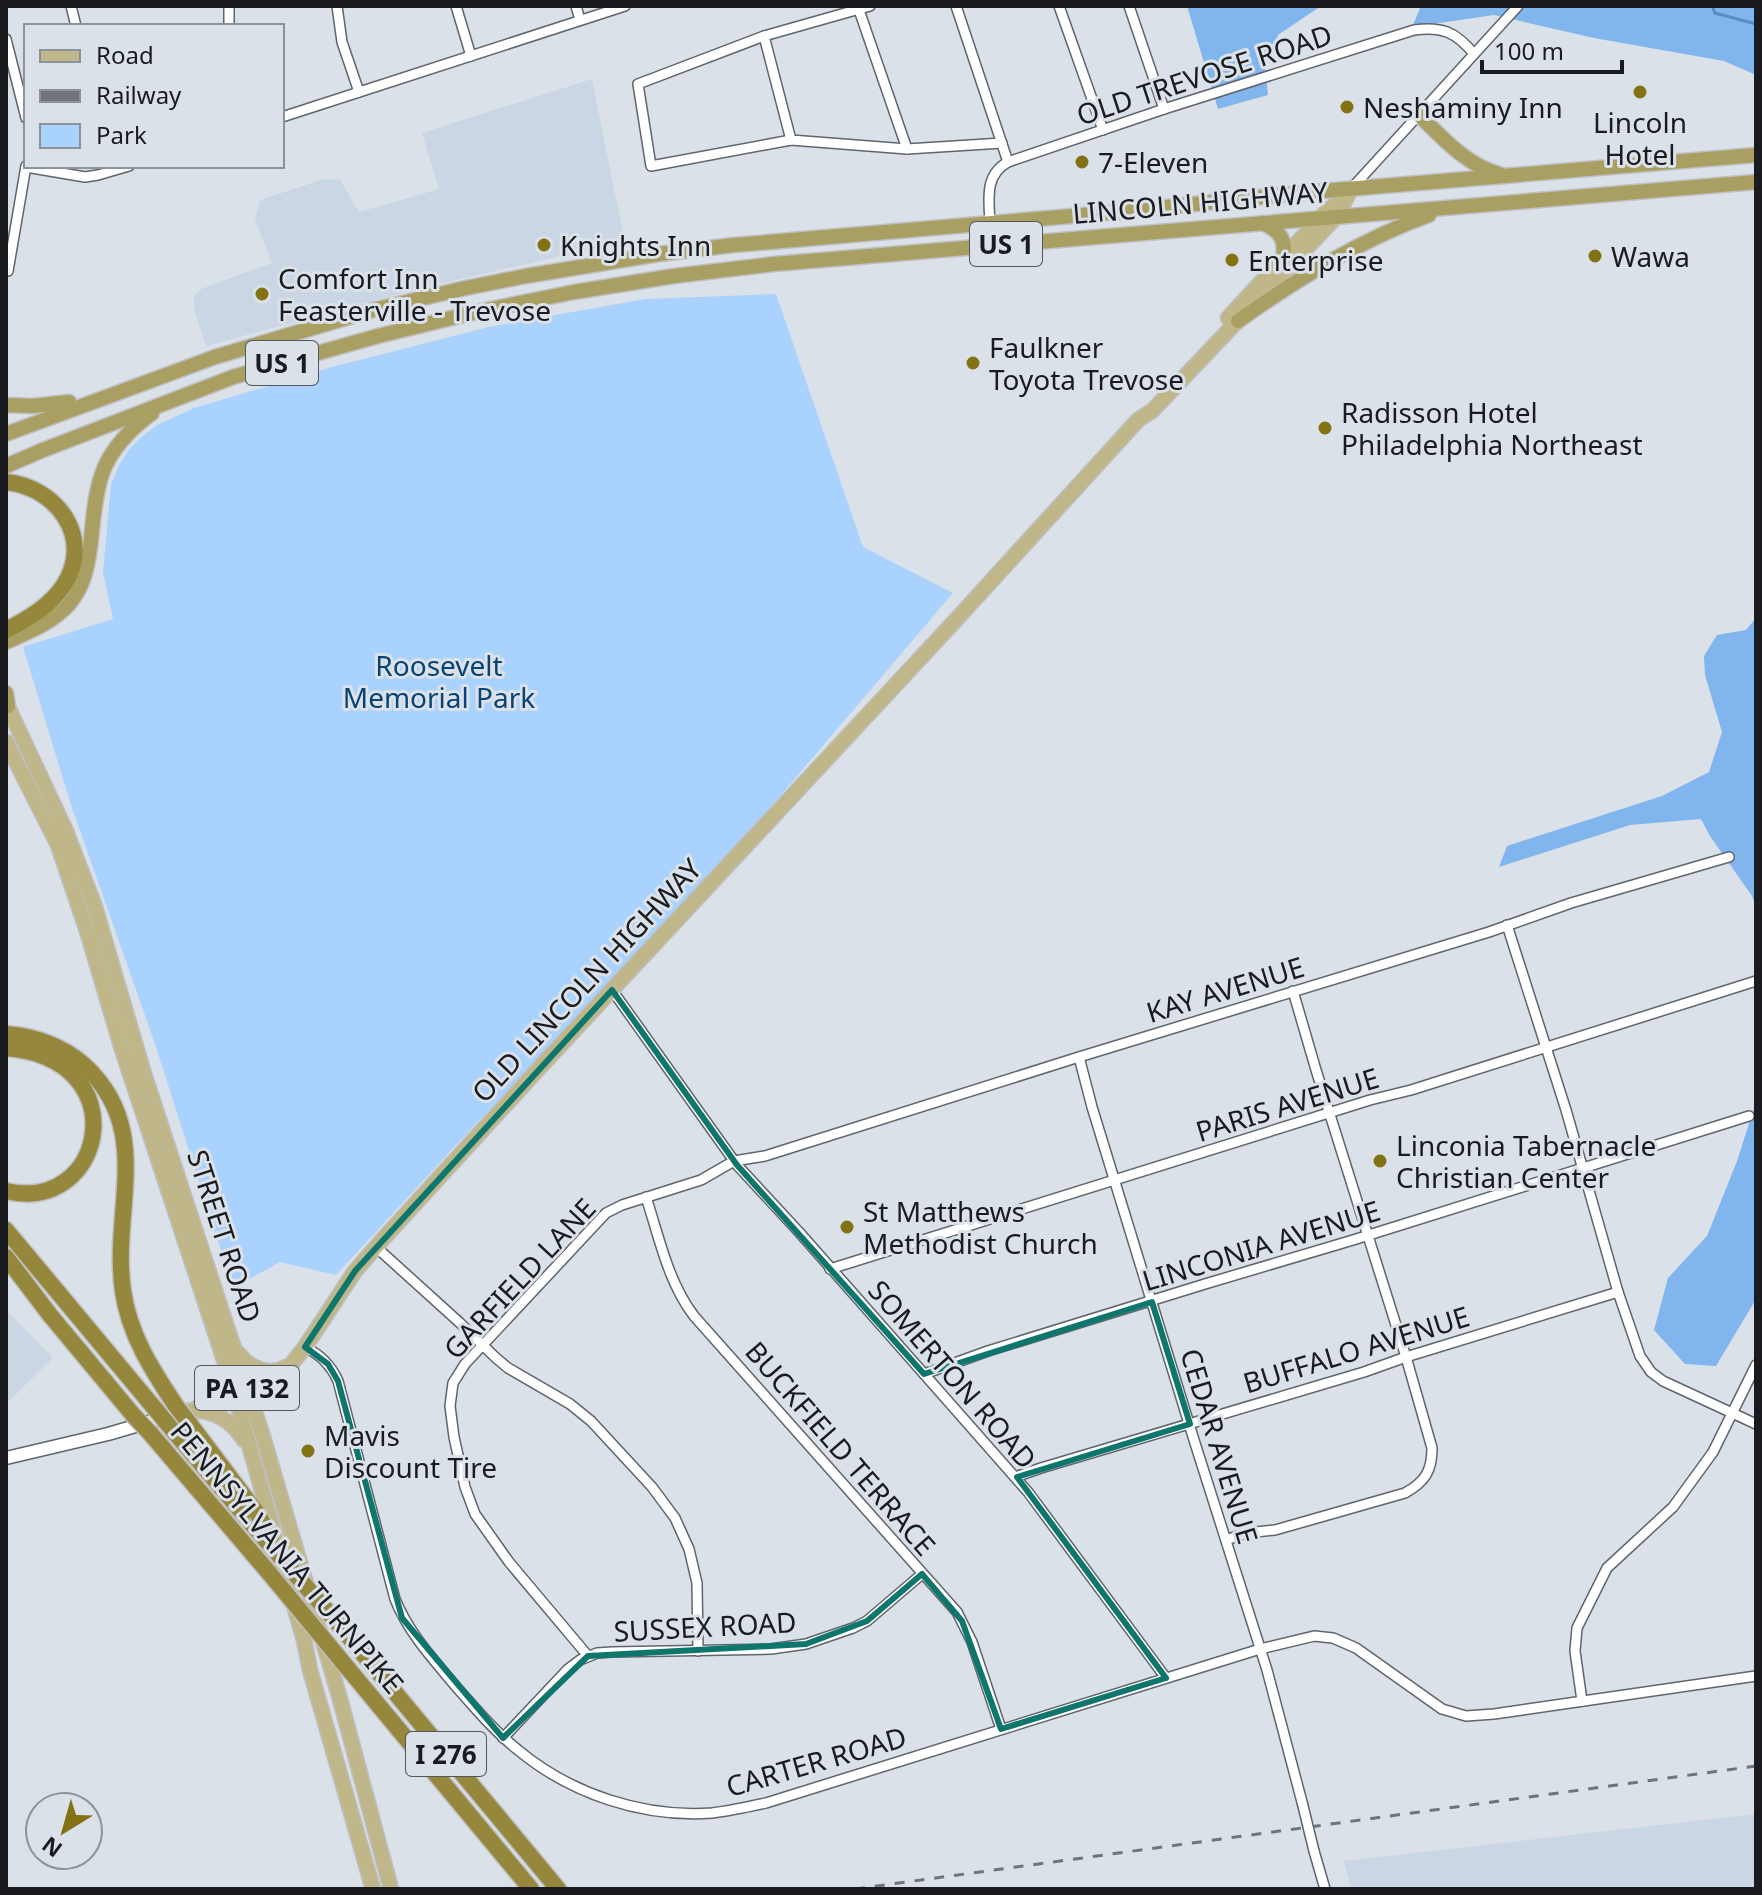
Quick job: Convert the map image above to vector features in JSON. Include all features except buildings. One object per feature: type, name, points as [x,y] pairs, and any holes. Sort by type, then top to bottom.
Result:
[{"type":"highway","points":[[1419,115],[1470,161],[1488,171],[1511,175]]},
{"type":"highway","name":"LINCOLN HIGHWAY","points":[[6,434],[124,389],[300,330],[526,276],[659,254],[1351,189],[1756,155]]},
{"type":"highway","name":"LINCOLN HIGHWAY","points":[[6,466],[233,377],[476,312],[611,285],[774,264],[1756,182]]},
{"type":"highway","points":[[1238,321],[1364,242],[1443,209]]},
{"type":"highway","points":[[1261,222],[1275,229],[1282,238],[1285,249],[1282,259]]},
{"type":"highway","points":[[6,405],[56,405],[124,389]]},
{"type":"highway","points":[[14,632],[51,620],[75,596],[87,567],[104,469],[127,434],[169,402]]},
{"type":"highway","points":[[6,482],[33,488],[56,505],[68,523],[73,545],[72,566],[64,585],[6,642]]},
{"type":"highway","points":[[6,616],[32,612],[49,602]]},
{"type":"highway","points":[[6,654],[14,632]]},
{"type":"highway","points":[[6,1034],[38,1040],[67,1053],[99,1080],[114,1103],[123,1131],[126,1156],[121,1259],[123,1292],[131,1325],[144,1356],[186,1413],[257,1521]]},
{"type":"highway","points":[[6,1048],[34,1053],[68,1070],[88,1096],[94,1121],[87,1154],[64,1182],[48,1190],[30,1193],[6,1191]]},
{"type":"highway","name":"PENNSYLVANIA TURNPIKE","points":[[6,1230],[171,1428],[257,1521],[291,1569],[558,1889]]},
{"type":"highway","name":"PENNSYLVANIA TURNPIKE","points":[[6,1257],[50,1315],[531,1889]]},
{"type":"highway","points":[[6,1270],[50,1315]]},
{"type":"main road","name":"OLD LINCOLN HIGHWAY","points":[[6,1458],[186,1413],[242,1395],[280,1377],[301,1354],[355,1271],[376,1247],[1138,420],[1153,410],[1337,216],[1351,189]]},
{"type":"main road","name":"OLD LINCOLN HIGHWAY","points":[[1138,420],[1146,404],[1351,189]]},
{"type":"main road","name":"STREET ROAD","points":[[7,701],[84,874],[144,1074],[234,1347],[252,1455],[373,1889]]},
{"type":"main road","name":"STREET ROAD","points":[[6,742],[58,845],[88,934],[121,1046],[242,1395],[340,1699],[391,1889]]},
{"type":"main road","points":[[234,1347],[249,1364],[266,1371],[282,1369],[301,1354]]},
{"type":"main road","points":[[186,1413],[207,1410],[228,1421],[238,1431],[252,1455]]},
{"type":"street","points":[[337,6],[342,42],[359,92]]},
{"type":"street","points":[[456,6],[471,56]]},
{"type":"street","points":[[576,6],[580,20]]},
{"type":"street","points":[[284,116],[625,6]]},
{"type":"street","points":[[870,6],[764,36],[638,84],[651,166],[791,140],[907,149],[1002,143]]},
{"type":"street","points":[[956,6],[1008,162],[997,169],[989,186],[990,223]]},
{"type":"street","points":[[1059,6],[1103,130]]},
{"type":"street","points":[[1129,6],[1164,109]]},
{"type":"street","name":"OLD LINCOLN HIGHWAY","points":[[1351,189],[1518,6]]},
{"type":"street","points":[[859,10],[907,149]]},
{"type":"street","name":"OLD TREVOSE ROAD","points":[[1008,162],[1414,30],[1447,32],[1461,40],[1474,54]]},
{"type":"street","points":[[764,36],[791,140]]},
{"type":"street","points":[[6,39],[24,110]]},
{"type":"street","points":[[8,271],[26,168]]},
{"type":"street","points":[[32,168],[85,177],[118,168]]},
{"type":"street","name":"KAY AVENUE","points":[[734,1161],[765,1156],[1571,903],[1729,857]]},
{"type":"street","points":[[1507,925],[1640,1356],[1651,1372],[1663,1381],[1756,1424]]},
{"type":"street","name":"PARIS AVENUE","points":[[830,1269],[1756,981]]},
{"type":"street","name":"SOMERTON ROAD","points":[[612,990],[734,1161],[1015,1477],[1166,1678]]},
{"type":"street","points":[[1226,1540],[1246,1533],[1275,1530],[1405,1493],[1419,1486],[1432,1462],[1432,1448],[1406,1357],[1293,991]]},
{"type":"street","name":"CEDAR AVENUE","points":[[1079,1057],[1260,1649],[1325,1889]]},
{"type":"street","name":"LINCONIA AVENUE","points":[[924,1374],[1749,1116]]},
{"type":"street","name":"GARFIELD LANE","points":[[588,1656],[484,1529],[469,1501],[454,1437],[450,1396],[459,1372],[482,1345],[606,1213],[701,1180],[734,1161]]},
{"type":"street","name":"BUCKFIELD TERRACE","points":[[646,1197],[670,1272],[687,1308],[962,1621],[976,1652],[1001,1729]]},
{"type":"street","points":[[376,1247],[508,1368],[570,1404],[591,1421],[652,1487],[670,1510],[685,1538],[695,1573],[699,1603],[698,1651]]},
{"type":"street","name":"BUFFALO AVENUE","points":[[1015,1477],[1618,1292]]},
{"type":"street","name":"CARTER ROAD","points":[[301,1354],[321,1356],[338,1381],[395,1599],[402,1618],[416,1639],[503,1738],[551,1775],[580,1790],[625,1804],[696,1813],[766,1803],[1260,1649],[1314,1636],[1333,1638],[1356,1648],[1442,1709],[1466,1716],[1756,1676]]},
{"type":"street","points":[[1582,1701],[1575,1651],[1577,1628],[1607,1568],[1673,1507],[1713,1452],[1756,1365]]},
{"type":"street","name":"SUSSEX ROAD","points":[[503,1738],[568,1669],[588,1656],[612,1652],[786,1648],[826,1638],[867,1621],[922,1574]]},
{"type":"highlighted area","points":[[612,990],[737,1165],[924,1374],[1152,1302],[1190,1424],[1017,1477],[1166,1678],[1001,1729],[962,1621],[922,1574],[867,1621],[806,1644],[588,1656],[503,1738],[402,1618],[338,1381],[328,1364],[305,1347],[355,1271]]},
{"type":"shaded area","points":[[1187,6],[1321,6],[1278,35],[1265,68],[1268,95],[1218,109]]},
{"type":"shaded area","points":[[1421,6],[1756,6],[1756,75],[1724,61],[1594,38],[1494,15],[1412,27]]},
{"type":"shaded area","points":[[592,79],[623,233],[615,244],[421,288],[206,346],[194,309],[194,296],[201,289],[272,263],[255,219],[260,200],[324,179],[340,180],[359,212],[439,189],[422,133]]},
{"type":"shaded area","points":[[1756,618],[1756,907],[1752,896],[1701,819],[1630,825],[1499,867],[1507,846],[1662,796],[1709,772],[1722,732],[1705,675],[1704,656],[1717,635],[1746,630]]},
{"type":"shaded area","points":[[1756,1102],[1756,1299],[1716,1366],[1685,1364],[1654,1330],[1668,1278],[1707,1236],[1737,1161]]},
{"type":"shaded area","points":[[6,1310],[53,1358],[6,1404]]},
{"type":"shaded area","points":[[1756,1814],[1756,1889],[1351,1889],[1344,1861]]},
{"type":"green space","name":"Roosevelt Memorial Park","points":[[776,294],[863,547],[953,593],[729,856],[336,1275],[280,1262],[233,1288],[155,1044],[71,805],[23,647],[113,619],[103,572],[111,485],[118,467],[140,438],[157,425],[194,408],[332,367],[489,327],[645,299]]},
{"type":"waterway","points":[[1712,6],[1715,13],[1756,24]]},
{"type":"railway","points":[[855,1889],[1756,1766]]},
{"type":"place","name":"Lincoln Hotel","points":[[1640,92]]},
{"type":"place","name":"Neshaminy Inn","points":[[1347,107]]},
{"type":"place","name":"7-Eleven","points":[[1082,162]]},
{"type":"place","name":"Knights Inn","points":[[544,245]]},
{"type":"place","name":"Wawa","points":[[1595,256]]},
{"type":"place","name":"Enterprise","points":[[1232,260]]},
{"type":"place","name":"Comfort Inn Feasterville - Trevose","points":[[262,294]]},
{"type":"place","name":"Faulkner Toyota Trevose","points":[[973,363]]},
{"type":"place","name":"Radisson Hotel Philadelphia Northeast","points":[[1325,428]]},
{"type":"place","name":"Linconia Tabernacle Christian Center","points":[[1380,1161]]},
{"type":"place","name":"St Matthews Methodist Church","points":[[847,1227]]},
{"type":"place","name":"Mavis Discount Tire","points":[[308,1451]]}]
